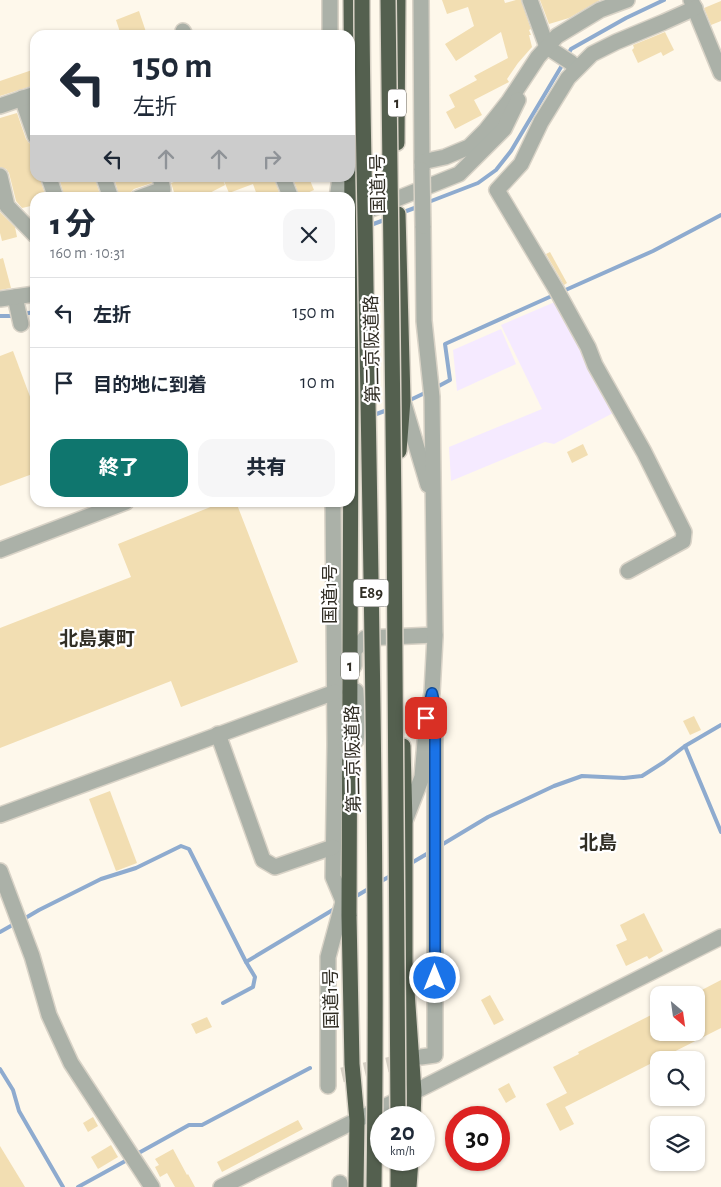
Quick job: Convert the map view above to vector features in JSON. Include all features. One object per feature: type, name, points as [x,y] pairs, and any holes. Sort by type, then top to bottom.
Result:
[{"type":"highway","name":"第二京阪道路","points":[[388,0],[398,1106]]},
{"type":"highway","name":"国道1号","points":[[398,0],[397,202],[403,400],[396,507],[405,822],[405,962],[413,1106]]},
{"type":"highway","name":"第二京阪道路","points":[[353,2],[354,30]]},
{"type":"highway","name":"国道1号","points":[[353,2],[353,30]]},
{"type":"highway","name":"第二京阪道路","points":[[355,60],[370,496],[374,879],[374,1187]]},
{"type":"highway","name":"国道1号","points":[[348,507],[342,744],[352,1064],[358,1120],[356,1187]]},
{"type":"highway","points":[[398,1171],[398,1187]]},
{"type":"highway","points":[[409,1187],[410,1171]]},
{"type":"street","points":[[330,0],[330,30]]},
{"type":"street","points":[[405,822],[422,777],[426,718],[432,693],[435,635],[431,387],[424,321],[421,0]]},
{"type":"street","points":[[355,218],[397,202],[459,174],[504,129],[546,52],[530,0]]},
{"type":"street","points":[[422,166],[469,146],[486,130],[557,36],[600,10],[628,0]]},
{"type":"street","points":[[628,571],[683,541],[684,532],[644,452],[595,365],[588,346],[497,190],[521,164],[541,122],[574,65],[592,54],[664,22],[693,4],[721,74]]},
{"type":"street","points":[[546,52],[574,65]]},
{"type":"street","points":[[0,106],[29,96]]},
{"type":"street","points":[[0,176],[7,206],[30,230]]},
{"type":"street","points":[[155,192],[164,189],[161,182]]},
{"type":"street","points":[[21,324],[8,298],[30,295]]},
{"type":"street","points":[[403,400],[433,502]]},
{"type":"street","points":[[0,550],[113,507]]},
{"type":"street","points":[[333,507],[335,692],[342,744],[333,847],[333,877],[348,905],[328,957],[333,1079]]},
{"type":"street","points":[[342,744],[356,740],[358,723],[354,651],[365,638],[435,635]]},
{"type":"street","points":[[0,815],[335,692]]},
{"type":"street","points":[[421,1057],[435,1055],[435,728],[432,693]]},
{"type":"street","points":[[218,734],[263,860],[275,867],[333,847]]},
{"type":"street","points":[[0,871],[32,956],[49,1015],[72,1063],[152,1187]]},
{"type":"street","points":[[221,1187],[721,937]]},
{"type":"shaded area","points":[[557,301],[617,411],[554,444],[545,442],[451,481],[449,447],[542,409],[501,325]]},
{"type":"shaded area","points":[[501,329],[516,364],[457,391],[453,350]]},
{"type":"building","points":[[442,0],[504,0],[505,3],[521,0],[531,29],[529,30],[531,35],[529,35],[532,47],[507,79],[509,82],[474,100],[482,115],[455,129],[446,112],[455,107],[449,95],[477,80],[474,76],[508,58],[501,32],[456,61],[445,44],[474,26],[468,7],[447,14]]},
{"type":"building","points":[[540,0],[600,0],[569,18],[549,24]]},
{"type":"building","points":[[721,1],[721,21],[711,25],[704,8]]},
{"type":"building","points":[[139,11],[145,30],[119,30],[116,20]]},
{"type":"building","points":[[665,32],[674,50],[663,56],[661,52],[638,63],[632,50],[634,48],[633,45]]},
{"type":"building","points":[[30,71],[30,87],[0,96],[0,81]]},
{"type":"building","points":[[17,113],[26,139],[30,143],[30,182],[41,182],[44,192],[30,192],[30,206],[22,208],[16,201],[9,173],[6,169],[0,167],[0,118]]},
{"type":"building","points":[[60,182],[96,182],[99,192],[63,192]]},
{"type":"building","points":[[115,182],[152,182],[131,192],[118,192]]},
{"type":"building","points":[[224,182],[225,185],[212,192],[174,192],[171,183]]},
{"type":"building","points":[[224,182],[275,182],[279,192],[256,192],[253,184],[229,192]]},
{"type":"building","points":[[294,182],[311,182],[314,190],[310,192],[298,192]]},
{"type":"building","points":[[0,212],[15,227],[17,237],[2,241]]},
{"type":"building","points":[[550,252],[567,283],[564,285],[546,254]]},
{"type":"building","points":[[3,258],[11,288],[0,290],[0,259]]},
{"type":"building","points":[[13,351],[30,397],[30,475],[0,486],[0,356]]},
{"type":"building","points":[[583,444],[588,455],[572,463],[567,452]]},
{"type":"building","points":[[210,507],[238,507],[298,662],[181,707],[171,681],[0,748],[0,628],[131,577],[118,544]]},
{"type":"building","points":[[694,716],[701,730],[690,735],[683,721]]},
{"type":"building","points":[[110,791],[137,863],[116,871],[89,799]]},
{"type":"building","points":[[644,913],[663,951],[649,959],[647,956],[626,966],[616,945],[627,940],[620,925]]},
{"type":"building","points":[[721,980],[721,1028],[705,1036],[705,988]]},
{"type":"building","points":[[490,995],[504,1020],[494,1025],[481,1000]]},
{"type":"building","points":[[650,1016],[650,1041],[695,1041],[676,1051],[650,1051],[650,1064],[565,1107],[574,1124],[560,1131],[546,1104],[567,1093],[553,1067],[579,1054],[578,1052]]},
{"type":"building","points":[[207,1017],[212,1027],[196,1034],[191,1024]]},
{"type":"building","points":[[509,1083],[516,1097],[506,1103],[498,1089]]},
{"type":"building","points":[[93,1117],[98,1126],[88,1132],[83,1123]]},
{"type":"building","points":[[298,1120],[303,1129],[222,1172],[217,1162]]},
{"type":"building","points":[[111,1145],[118,1157],[98,1169],[91,1157]]},
{"type":"building","points":[[0,1146],[25,1187],[0,1187]]},
{"type":"building","points":[[173,1149],[195,1187],[175,1187],[167,1173],[160,1177],[155,1167],[159,1165],[155,1159]]},
{"type":"waterway","points":[[567,56],[571,49],[626,18],[664,0]]},
{"type":"waterway","points":[[426,203],[478,183],[496,170],[511,151],[564,62]]},
{"type":"waterway","points":[[401,213],[420,206]]},
{"type":"waterway","points":[[561,292],[653,251],[721,215]]},
{"type":"waterway","points":[[368,226],[387,219]]},
{"type":"waterway","points":[[435,388],[450,380],[445,344],[554,295]]},
{"type":"waterway","points":[[22,314],[30,313]]},
{"type":"waterway","points":[[0,316],[16,316]]},
{"type":"waterway","points":[[408,401],[429,391]]},
{"type":"waterway","points":[[371,416],[390,409]]},
{"type":"waterway","points":[[438,847],[488,817],[554,786],[582,776],[624,778],[642,776],[685,746],[721,725]]},
{"type":"waterway","points":[[685,746],[721,832]]},
{"type":"waterway","points":[[22,920],[101,879],[136,868],[181,846],[189,849],[255,977],[253,987],[223,1003]]},
{"type":"waterway","points":[[408,865],[430,852]]},
{"type":"waterway","points":[[378,883],[392,875]]},
{"type":"waterway","points":[[353,898],[370,888]]},
{"type":"waterway","points":[[246,962],[336,908]]},
{"type":"waterway","points":[[0,932],[16,923]]},
{"type":"waterway","points":[[135,1155],[189,1125],[202,1125],[310,1068]]},
{"type":"waterway","points":[[0,1069],[13,1090],[19,1111],[63,1187]]},
{"type":"waterway","points":[[78,1187],[129,1159]]},
{"type":"tunnel","points":[[342,1075],[409,1060]]},
{"type":"district","name":"北島東町","points":[[97,639]]},
{"type":"district","name":"北島","points":[[598,843]]},
{"type":"route","points":[[426,718],[432,693],[435,728],[435,978]]}]
